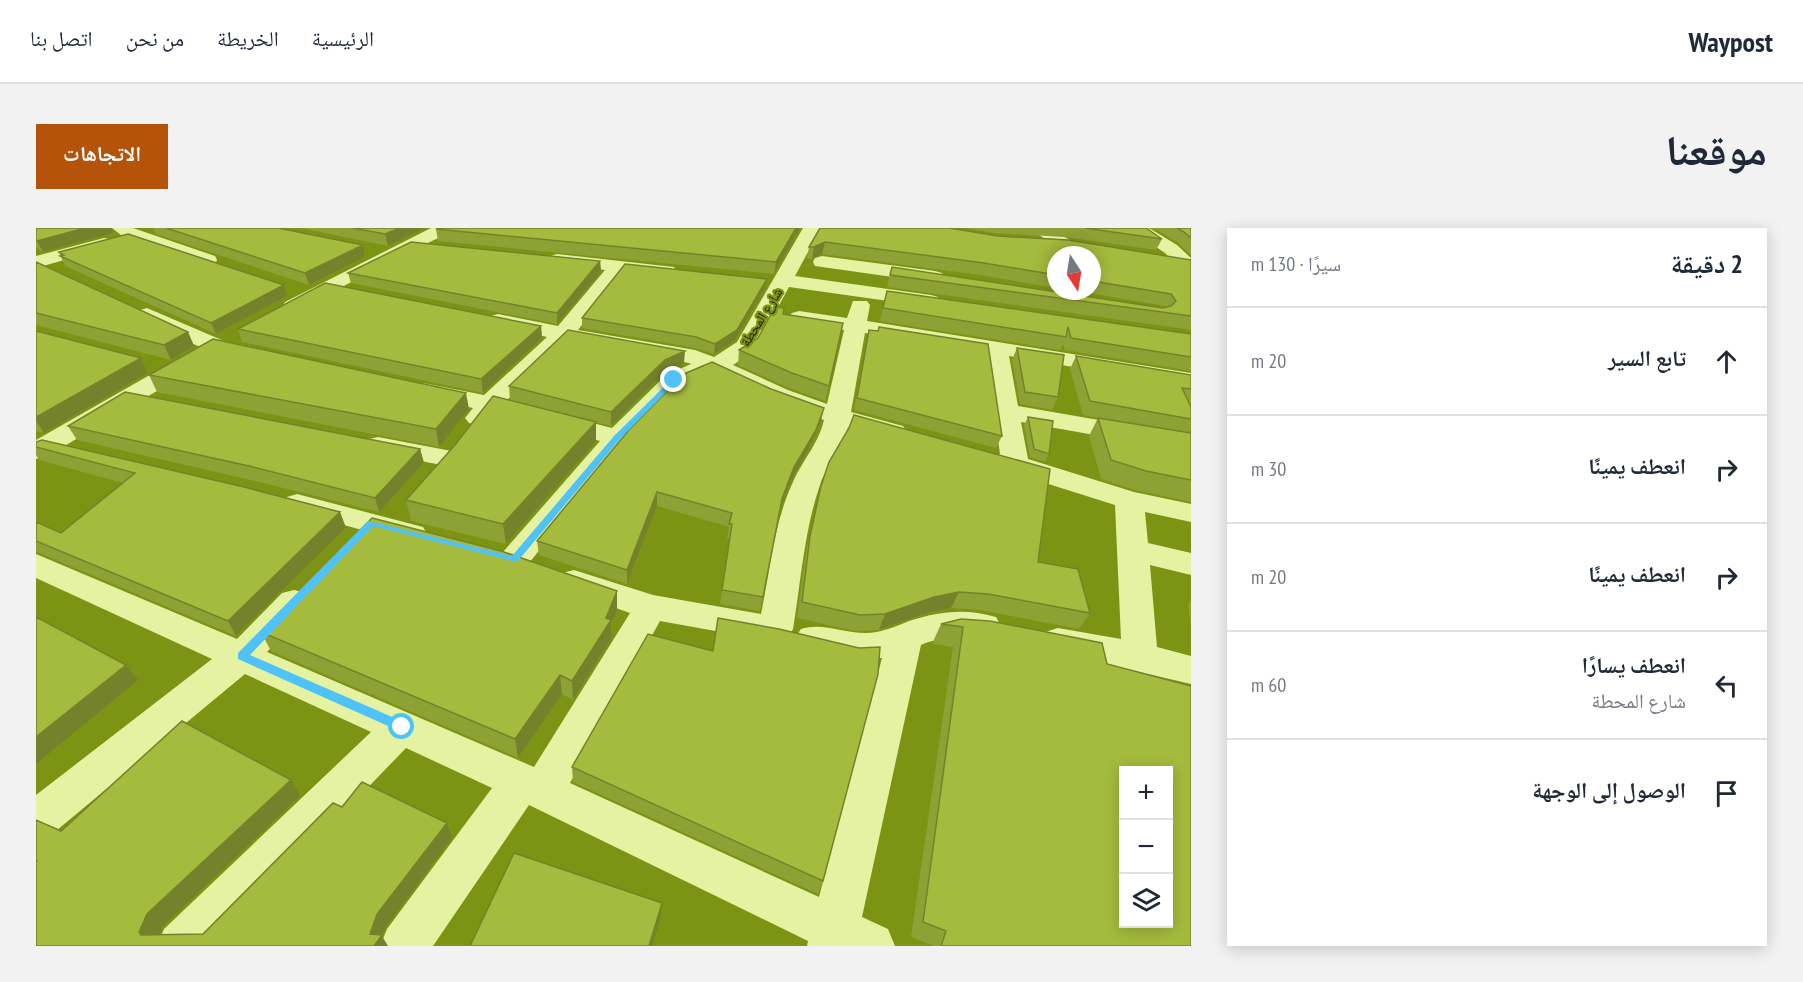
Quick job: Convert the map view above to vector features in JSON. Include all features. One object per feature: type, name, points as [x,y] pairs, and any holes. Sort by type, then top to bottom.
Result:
[{"type":"street","points":[[36,262],[127,231],[156,228]]},
{"type":"street","name":"شارع المحطة","points":[[651,607],[502,557],[617,438],[684,373],[716,364],[732,357],[746,346],[766,311],[780,275],[812,228]]},
{"type":"street","points":[[1038,228],[1060,246]]},
{"type":"street","points":[[1137,228],[1171,249],[1188,264]]},
{"type":"street","points":[[127,231],[222,265]]},
{"type":"street","points":[[367,249],[400,249],[445,238]]},
{"type":"street","points":[[1024,242],[1047,246]]},
{"type":"street","points":[[274,316],[400,249]]},
{"type":"street","points":[[536,257],[689,273]]},
{"type":"street","points":[[1155,258],[1188,264]]},
{"type":"street","points":[[36,262],[68,277]]},
{"type":"street","points":[[368,533],[416,493],[489,404],[563,334],[619,266]]},
{"type":"street","points":[[776,629],[794,523],[807,482],[833,437],[863,291],[875,269]]},
{"type":"street","points":[[780,275],[875,269],[957,280]]},
{"type":"street","points":[[780,275],[863,291],[945,303]]},
{"type":"street","points":[[290,288],[362,294]]},
{"type":"street","points":[[132,306],[217,346],[273,358]]},
{"type":"street","points":[[766,311],[1191,380]]},
{"type":"street","points":[[475,315],[563,334],[694,357],[716,364],[779,395],[838,416],[915,437]]},
{"type":"street","points":[[40,446],[245,331]]},
{"type":"street","points":[[996,347],[1015,464]]},
{"type":"street","points":[[151,364],[174,370]]},
{"type":"street","points":[[398,385],[489,404],[617,438]]},
{"type":"street","points":[[129,396],[164,403]]},
{"type":"street","points":[[1007,412],[1191,444]]},
{"type":"street","points":[[353,440],[447,458]]},
{"type":"street","points":[[40,446],[93,455]]},
{"type":"street","points":[[982,455],[1129,500],[1191,513]]},
{"type":"street","points":[[265,495],[368,533],[444,542]]},
{"type":"street","points":[[1129,500],[1140,657]]},
{"type":"street","points":[[1133,550],[1191,564]]},
{"type":"street","points":[[36,565],[532,786],[833,938],[871,946]]},
{"type":"street","points":[[36,821],[242,656],[315,581]]},
{"type":"street","points":[[404,946],[532,786],[651,607],[776,629],[854,647],[879,646],[905,639],[928,628],[951,623],[980,625],[1140,657],[1191,670]]},
{"type":"street","points":[[833,938],[905,639]]},
{"type":"street","points":[[181,946],[402,727]]},
{"type":"building","points":[[36,228],[85,228],[37,241]]},
{"type":"building","points":[[166,228],[278,228],[363,245],[305,273]]},
{"type":"building","points":[[353,228],[400,228],[385,234]]},
{"type":"building","points":[[796,228],[776,262],[436,229]]},
{"type":"building","points":[[820,228],[949,228],[998,236],[1068,240],[1191,260],[1191,316],[1074,300],[1101,299],[1163,308],[1171,306],[1176,301],[1171,294],[1101,282],[1101,246],[1047,246],[1047,274],[825,242],[809,247]]},
{"type":"building","points":[[1085,228],[1146,228],[1162,239]]},
{"type":"building","points":[[1177,228],[1191,228],[1191,238],[1184,232]]},
{"type":"building","points":[[128,234],[284,285],[211,323],[60,256],[64,255],[59,252]]},
{"type":"building","points":[[411,242],[600,261],[557,313],[348,273]]},
{"type":"building","points":[[36,262],[188,332],[164,345],[36,313]]},
{"type":"building","points":[[625,264],[767,279],[737,330],[715,344],[696,337],[582,318]]},
{"type":"building","points":[[892,267],[1047,290],[1047,296],[890,275]]},
{"type":"building","points":[[325,283],[541,326],[481,379],[238,329]]},
{"type":"building","points":[[887,291],[1191,334],[1191,357],[1071,338],[1068,327],[1066,337],[883,308]]},
{"type":"building","points":[[775,307],[784,308],[783,314],[843,323],[829,386],[739,350],[758,338]]},
{"type":"building","points":[[879,327],[988,344],[1002,436],[857,398],[869,330],[878,331]]},
{"type":"building","points":[[568,330],[685,351],[665,360],[611,412],[509,386]]},
{"type":"building","points":[[36,331],[141,358],[36,417]]},
{"type":"building","points":[[213,339],[466,393],[436,429],[149,375]]},
{"type":"building","points":[[1017,348],[1064,355],[1058,397],[1025,392]]},
{"type":"building","points":[[1076,356],[1191,375],[1191,389],[1182,388],[1191,407],[1191,419],[1090,401]]},
{"type":"building","points":[[712,362],[771,389],[824,408],[816,430],[794,467],[782,499],[763,597],[722,590],[732,513],[657,492],[627,570],[537,541],[628,431],[684,374]]},
{"type":"building","points":[[125,392],[420,449],[375,498],[249,466],[68,426]]},
{"type":"building","points":[[493,396],[596,422],[503,524],[406,500],[455,445]]},
{"type":"building","points":[[854,415],[1050,469],[1038,562],[1078,569],[1090,613],[988,594],[959,592],[934,597],[885,614],[860,615],[802,602],[810,536],[821,486],[829,462]]},
{"type":"building","points":[[1028,417],[1053,421],[1049,454],[1034,449]]},
{"type":"building","points":[[1098,418],[1191,433],[1191,480],[1146,471],[1111,460]]},
{"type":"building","points":[[42,440],[340,512],[228,621],[36,541],[36,522],[61,533],[135,473],[36,447],[36,442]]},
{"type":"building","points":[[372,518],[501,551],[617,591],[606,618],[611,620],[572,681],[560,675],[515,739],[261,632]]},
{"type":"building","points":[[36,617],[126,665],[36,737]]},
{"type":"building","points":[[718,618],[779,629],[859,648],[880,647],[878,674],[823,881],[572,767],[648,634],[713,651]]},
{"type":"building","points":[[961,619],[990,621],[1102,643],[1107,664],[1191,686],[1191,946],[941,946],[946,931],[923,922],[963,627],[941,624]]},
{"type":"building","points":[[182,721],[291,780],[147,914],[139,932],[141,935],[203,934],[333,803],[342,807],[362,782],[447,823],[377,914],[370,934],[382,935],[374,946],[36,946],[36,820],[61,831]]},
{"type":"building","points":[[514,853],[662,903],[649,946],[470,946]]},
{"type":"route","points":[[402,727],[242,656],[371,523],[514,560],[617,438],[674,380]]}]
